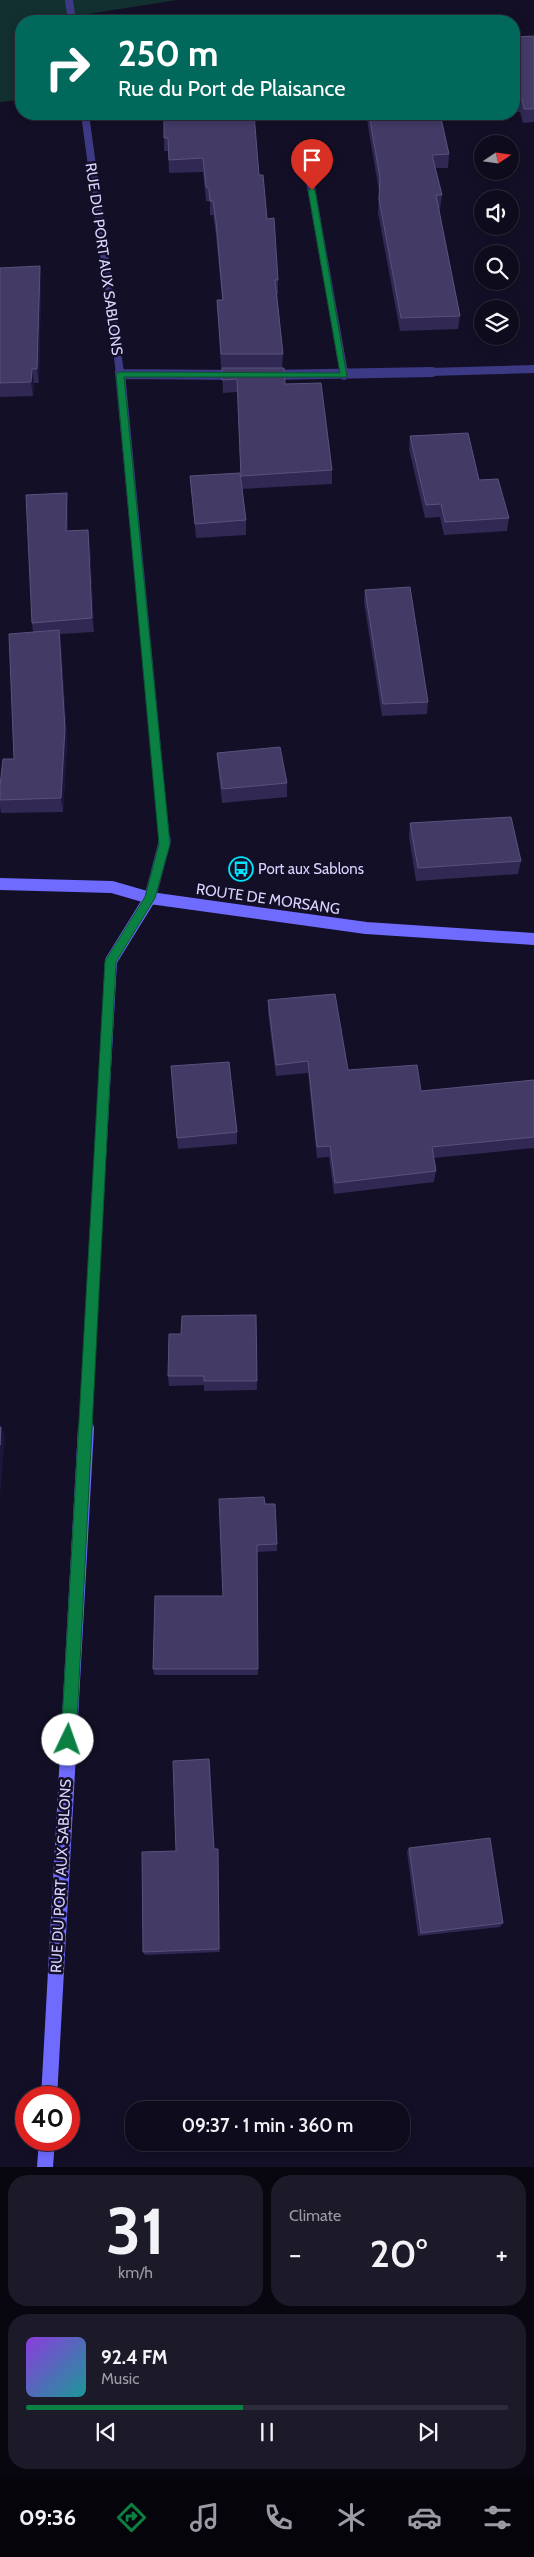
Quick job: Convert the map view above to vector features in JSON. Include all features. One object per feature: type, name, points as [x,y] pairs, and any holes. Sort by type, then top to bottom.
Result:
[{"type":"street","points":[[69,0],[71,15]]},
{"type":"street","name":"RUE DU PORT AUX SABLONS","points":[[50,2086],[111,961],[150,898],[165,844],[120,374],[86,120]]},
{"type":"street","points":[[305,153],[344,375]]},
{"type":"street","points":[[120,374],[344,375],[534,368]]},
{"type":"street","name":"ROUTE DE MORSANG","points":[[0,884],[112,887],[150,898],[366,928],[534,939]]},
{"type":"street","points":[[45,2167],[46,2151]]},
{"type":"green space","points":[[0,0],[177,0],[88,14],[15,15],[15,101],[0,102]]},
{"type":"building","points":[[534,36],[534,109],[524,109],[522,99],[520,99],[520,37]]},
{"type":"building","points":[[164,120],[254,120],[259,175],[263,175],[267,219],[274,218],[278,280],[275,280],[283,354],[221,354],[217,300],[223,300],[216,221],[213,201],[210,201],[209,189],[206,187],[203,158],[169,160],[168,138],[164,138]]},
{"type":"building","points":[[370,120],[441,120],[449,154],[432,155],[442,195],[436,195],[460,316],[401,318],[379,199],[380,178]]},
{"type":"building","points":[[40,266],[37,369],[32,369],[31,382],[0,383],[0,268]]},
{"type":"building","points":[[222,368],[284,368],[285,384],[321,383],[332,470],[241,476],[237,379],[222,380]]},
{"type":"building","points":[[468,433],[479,480],[498,479],[509,518],[445,522],[441,504],[426,505],[410,436]]},
{"type":"building","points":[[240,473],[246,520],[195,524],[190,476]]},
{"type":"building","points":[[67,493],[66,531],[88,530],[92,618],[32,623],[26,495]]},
{"type":"building","points":[[410,587],[428,702],[383,704],[365,590]]},
{"type":"building","points":[[59,630],[65,728],[61,798],[0,800],[3,759],[14,759],[9,634]]},
{"type":"building","points":[[280,747],[287,783],[222,789],[217,753]]},
{"type":"building","points":[[511,817],[521,861],[418,868],[410,823]]},
{"type":"building","points":[[335,994],[348,1070],[417,1065],[421,1091],[534,1080],[534,1137],[432,1147],[436,1171],[335,1183],[330,1146],[317,1147],[308,1061],[276,1065],[268,1000]]},
{"type":"building","points":[[229,1062],[237,1132],[177,1138],[171,1066]]},
{"type":"building","points":[[256,1315],[257,1381],[204,1381],[204,1376],[168,1376],[169,1334],[181,1334],[182,1316]]},
{"type":"building","points":[[264,1497],[265,1504],[275,1504],[277,1544],[257,1545],[258,1669],[153,1669],[155,1596],[223,1596],[219,1499]]},
{"type":"building","points":[[209,1759],[214,1849],[218,1849],[219,1949],[143,1952],[142,1852],[176,1851],[173,1761]]},
{"type":"building","points":[[490,1838],[503,1923],[421,1933],[409,1848]]},
{"type":"place","name":"Port aux Sablons","points":[[241,869]]},
{"type":"route","points":[[68,1740],[111,961],[150,898],[165,844],[120,374],[344,375],[312,190]]}]
